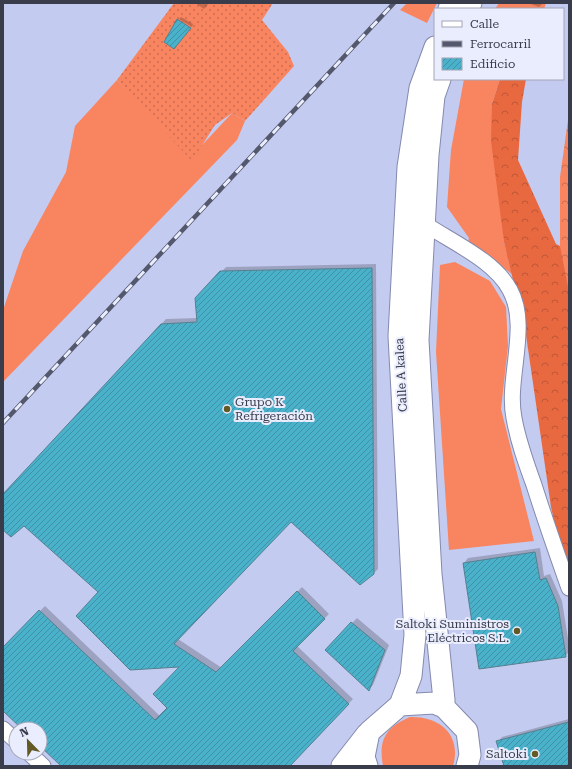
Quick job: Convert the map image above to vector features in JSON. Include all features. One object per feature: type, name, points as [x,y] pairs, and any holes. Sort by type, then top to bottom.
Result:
[{"type":"main road","name":"Calle A kalea","points":[[400,705],[411,676],[415,635],[399,336],[408,167],[420,88],[434,50]]},
{"type":"main road","name":"Calle A kalea","points":[[440,80],[434,96],[428,155],[418,340],[431,574],[444,708]]},
{"type":"main road","points":[[342,766],[368,732],[400,705],[434,703],[444,708],[467,731],[470,762]]},
{"type":"main road","points":[[367,766],[364,757],[368,732]]},
{"type":"street","points":[[425,224],[494,269],[510,290],[516,303],[518,328],[511,401],[514,419],[523,454],[569,588]]},
{"type":"green space","points":[[174,3],[273,3],[262,20],[288,52],[294,66],[245,121],[232,113],[215,125],[192,161],[117,80]]},
{"type":"green space","points":[[407,3],[437,3],[427,23],[400,10]]},
{"type":"green space","points":[[499,3],[546,3],[544,8],[496,8]]},
{"type":"green space","points":[[117,80],[191,157],[232,113],[245,121],[237,140],[3,382],[3,310],[23,251],[66,172],[75,126]]},
{"type":"green space","points":[[464,80],[500,80],[492,104],[504,242],[512,274],[468,243],[469,238],[447,207],[451,150]]},
{"type":"green space","points":[[500,80],[526,80],[522,102],[518,160],[556,244],[566,253],[568,262],[569,588],[551,507],[526,335],[504,242],[491,141],[492,104]]},
{"type":"green space","points":[[569,113],[569,292],[560,246],[560,177]]},
{"type":"green space","points":[[455,262],[490,281],[506,307],[508,346],[501,409],[534,541],[449,550],[436,352],[440,265]]},
{"type":"green space","points":[[410,717],[431,720],[446,730],[454,745],[455,755],[453,766],[383,766],[382,749],[386,736],[395,725]]},
{"type":"building","points":[[177,19],[191,28],[174,49],[164,42]]},
{"type":"building","name":"Grupo K Refrigeración","points":[[372,268],[374,574],[360,585],[291,522],[174,644],[216,672],[297,591],[325,619],[293,651],[349,704],[290,766],[61,766],[48,754],[48,721],[14,721],[3,711],[3,647],[39,610],[155,720],[167,708],[153,694],[179,667],[130,670],[76,616],[98,592],[24,526],[11,537],[3,530],[3,494],[161,324],[197,322],[195,298],[220,271]]},
{"type":"building","name":"Saltoki Suministros Eléctricos S.L.","points":[[535,552],[540,580],[546,578],[558,606],[566,657],[479,669],[463,563]]},
{"type":"building","points":[[351,622],[385,650],[369,691],[325,650]]},
{"type":"building","name":"Saltoki","points":[[569,722],[569,766],[504,766],[496,741]]},
{"type":"railway","points":[[3,423],[394,3]]},
{"type":"place","name":"Grupo K Refrigeración","points":[[227,409]]},
{"type":"place","name":"Saltoki Suministros Eléctricos S.L.","points":[[517,631]]},
{"type":"place","name":"Saltoki","points":[[535,754]]}]
